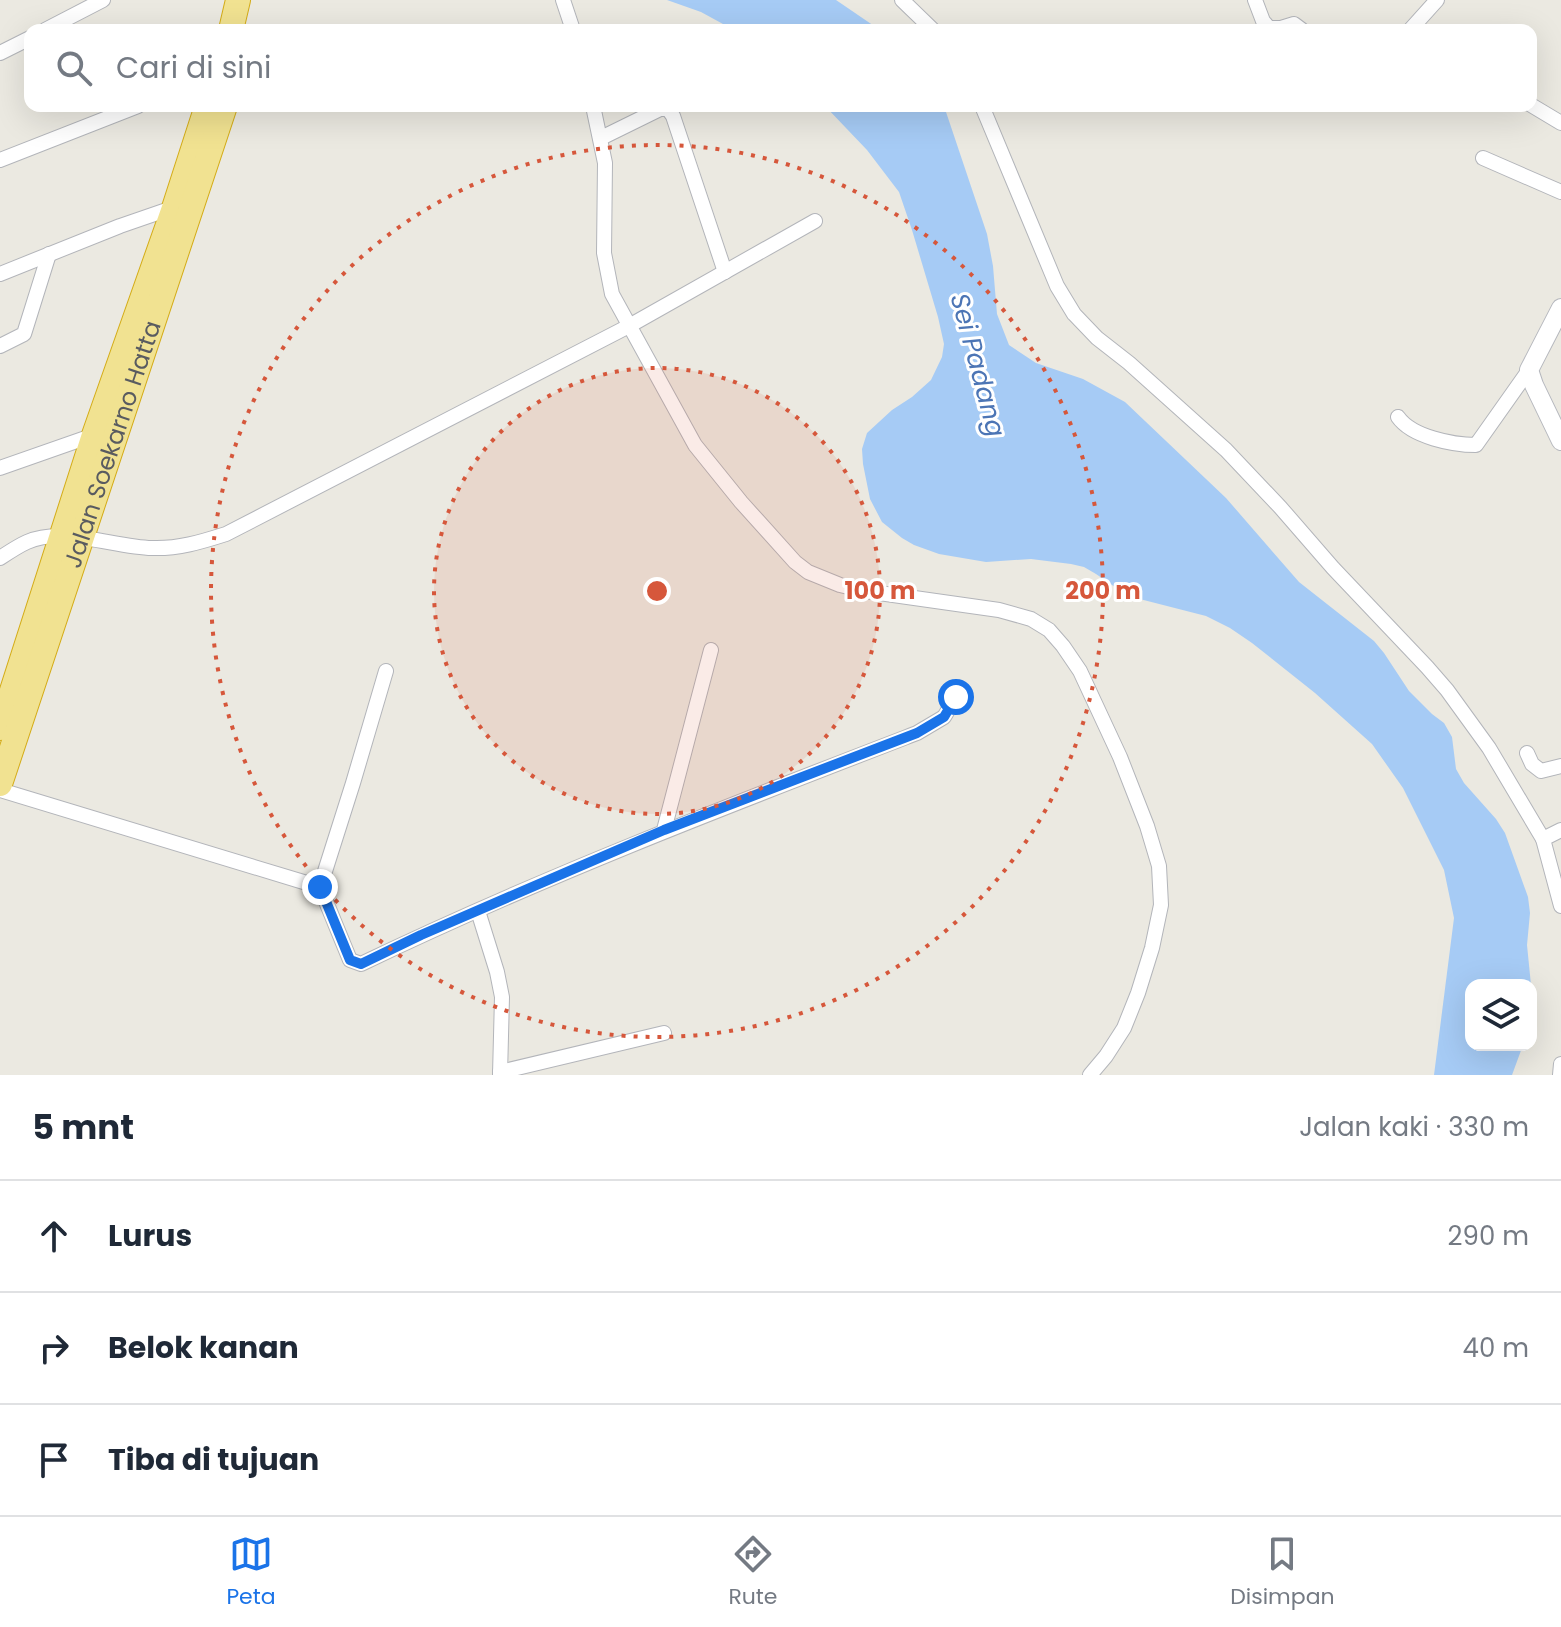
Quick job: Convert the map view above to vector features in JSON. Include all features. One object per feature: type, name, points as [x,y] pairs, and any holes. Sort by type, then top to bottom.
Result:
[{"type":"highway","points":[[232,24],[238,0]]},
{"type":"highway","points":[[249,24],[255,0]]},
{"type":"highway","name":"Jalan Soekarno Hatta","points":[[0,728],[72,537],[184,204],[206,112]]},
{"type":"highway","name":"Jalan Soekarno Hatta","points":[[0,784],[72,537],[94,435],[222,112]]},
{"type":"street","points":[[57,24],[103,0]]},
{"type":"street","points":[[563,0],[571,24]]},
{"type":"street","points":[[902,0],[927,24]]},
{"type":"street","points":[[1255,0],[1265,24]]},
{"type":"street","points":[[1421,24],[1437,0]]},
{"type":"street","points":[[0,53],[24,41]]},
{"type":"street","points":[[1537,109],[1561,123]]},
{"type":"street","points":[[0,160],[123,112]]},
{"type":"street","points":[[594,112],[605,163],[604,253],[612,294],[695,445],[741,502],[795,562],[808,572],[865,591],[999,610],[1031,619],[1049,630],[1080,671],[1120,757],[1147,826],[1159,866],[1161,905],[1152,948],[1124,1028],[1090,1075]]},
{"type":"street","points":[[601,138],[654,112]]},
{"type":"street","points":[[670,112],[725,272]]},
{"type":"street","points":[[984,112],[1057,286],[1074,314],[1097,338],[1226,450],[1447,690],[1489,748],[1543,839],[1561,906]]},
{"type":"street","points":[[1483,158],[1561,192]]},
{"type":"street","points":[[0,274],[184,204]]},
{"type":"street","points":[[0,558],[28,541],[46,537],[172,548],[226,534],[629,326],[815,221]]},
{"type":"street","points":[[0,346],[24,334],[49,254]]},
{"type":"street","points":[[1398,417],[1419,434],[1476,445],[1529,370],[1561,308]]},
{"type":"street","points":[[1529,370],[1561,441]]},
{"type":"street","points":[[0,468],[94,435]]},
{"type":"street","points":[[664,830],[711,650]]},
{"type":"street","points":[[386,671],[320,887],[350,960],[361,964],[664,830],[917,733],[944,717],[956,697]]},
{"type":"street","points":[[1527,753],[1532,764],[1541,771],[1561,766]]},
{"type":"street","points":[[0,790],[320,887]]},
{"type":"street","points":[[1543,839],[1561,830]]},
{"type":"street","points":[[478,911],[502,997],[500,1073],[664,1033]]},
{"type":"street","points":[[1560,1075],[1561,1064]]},
{"type":"water","points":[[667,0],[836,0],[871,24],[723,24]]},
{"type":"water","name":"Sei Padang","points":[[831,112],[946,112],[987,234],[997,314],[1009,345],[1036,363],[1083,379],[1125,402],[1226,498],[1299,582],[1374,641],[1409,691],[1444,723],[1452,737],[1456,769],[1505,833],[1528,897],[1527,945],[1530,979],[1465,979],[1465,1051],[1521,1051],[1512,1075],[1434,1075],[1454,918],[1444,870],[1403,788],[1372,744],[1315,693],[1230,628],[1206,616],[1128,596],[1084,567],[1031,559],[986,562],[939,554],[914,545],[882,522],[870,499],[863,464],[862,449],[867,433],[931,380],[942,357],[944,344],[899,192],[867,150]]},
{"type":"route","points":[[320,887],[350,960],[361,964],[664,830],[917,733],[944,717],[956,697]]}]
